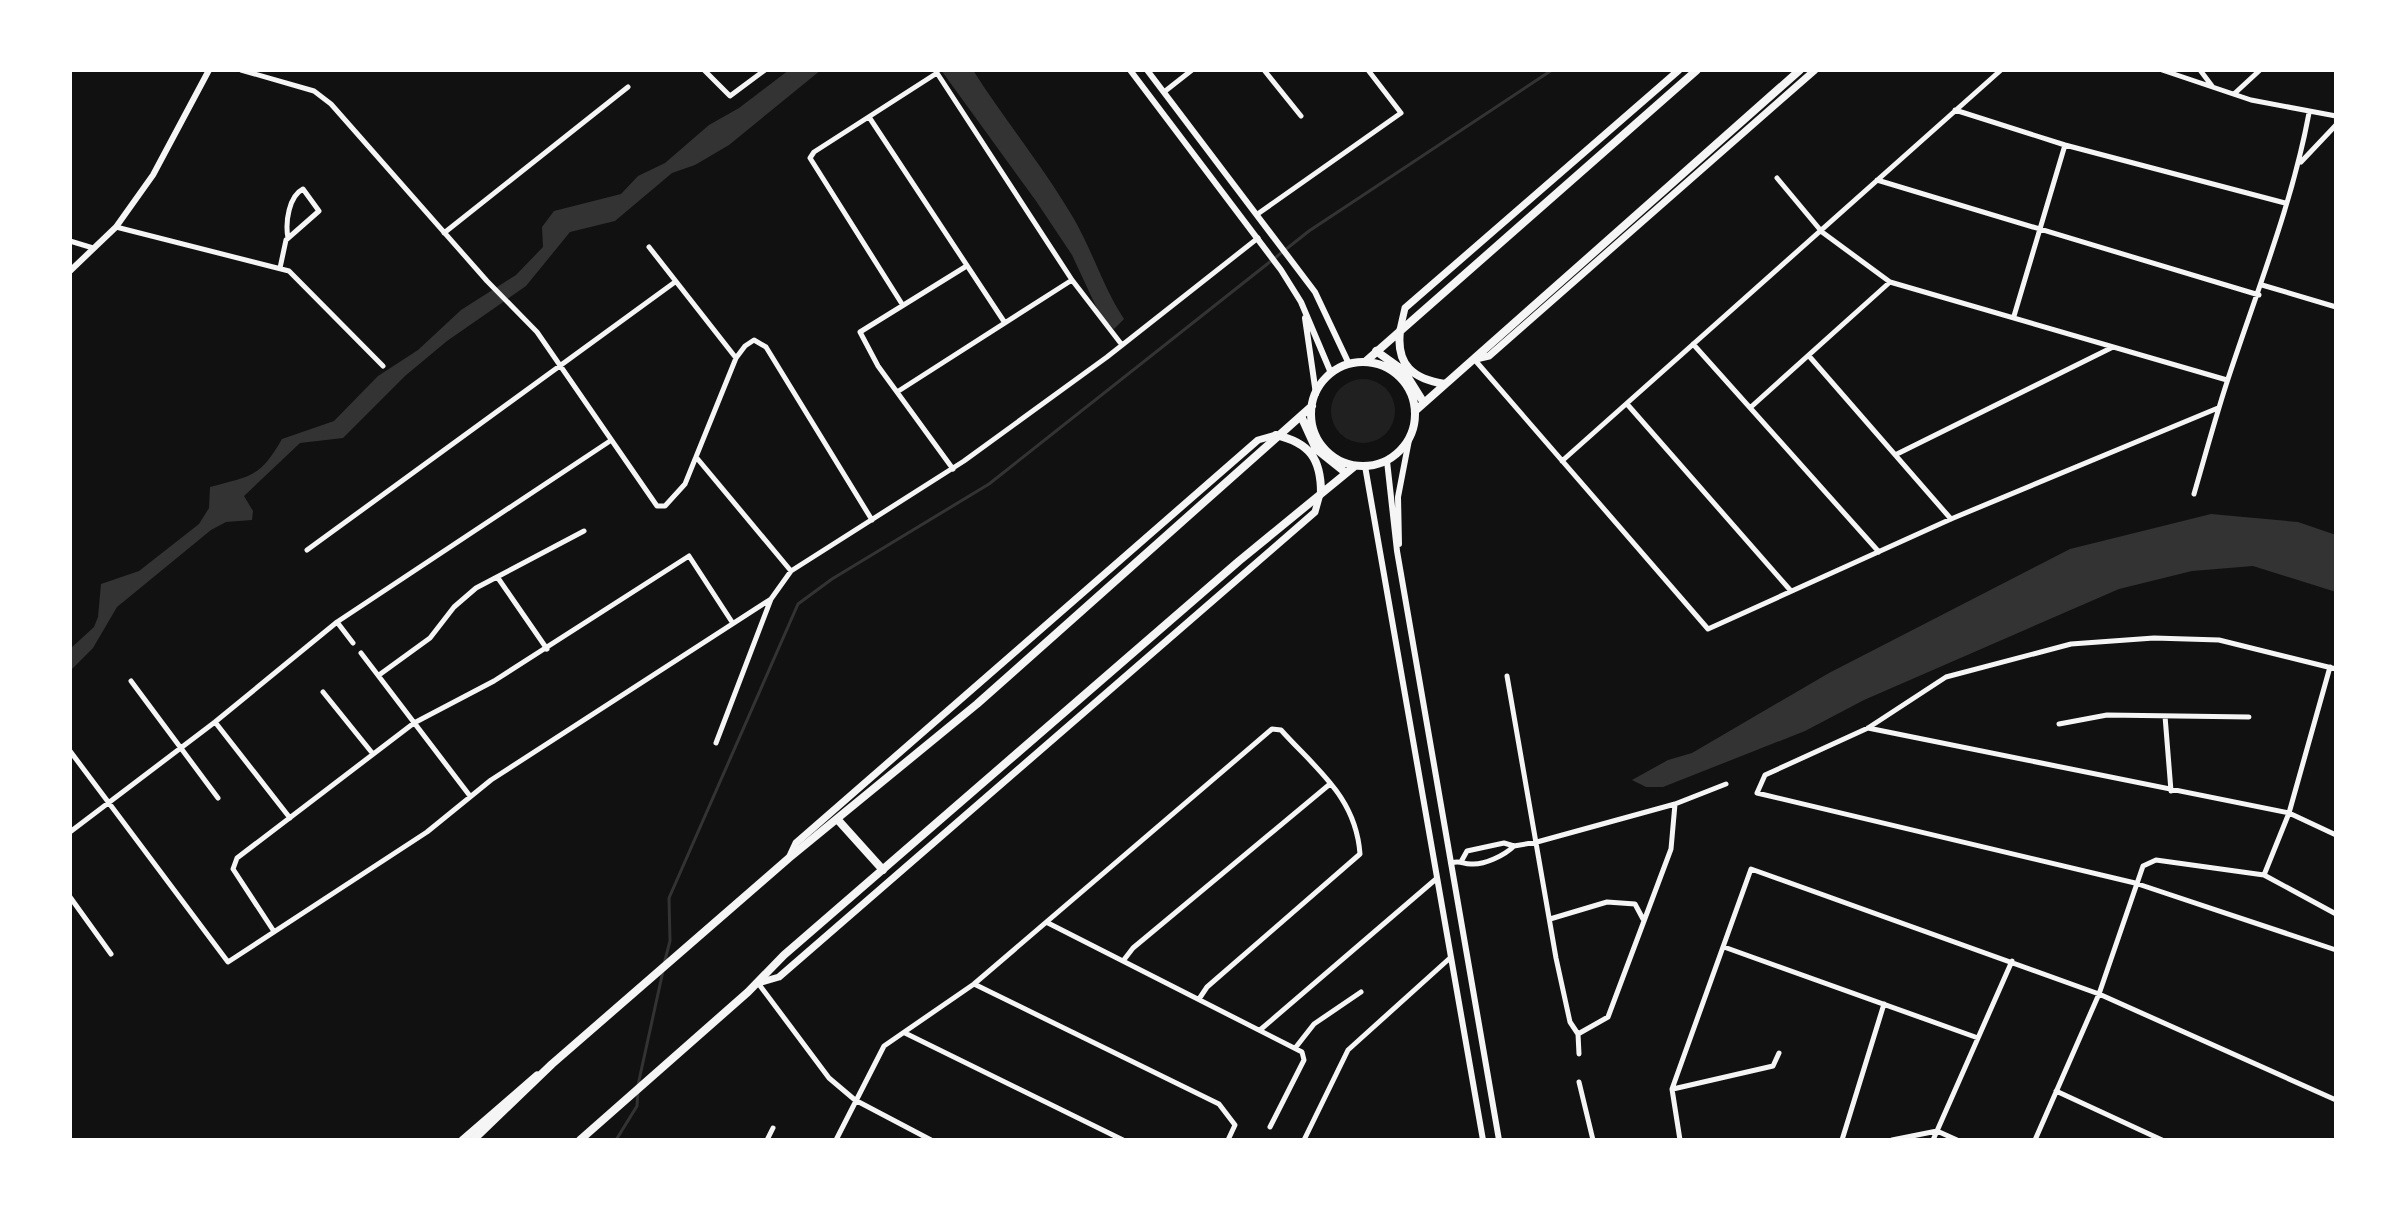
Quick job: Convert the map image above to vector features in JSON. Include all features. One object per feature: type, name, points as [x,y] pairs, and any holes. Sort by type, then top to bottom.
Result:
[{"type":"highway","points":[[1365,362],[1697,70]]},
{"type":"highway","points":[[1415,411],[1614,240],[1800,70]]},
{"type":"highway","points":[[1400,330],[1400,358],[1407,368],[1425,381],[1445,384]]},
{"type":"highway","points":[[1376,351],[1404,371],[1424,403]]},
{"type":"highway","points":[[580,1140],[758,983],[784,955],[1321,493],[1360,466],[1387,461],[1409,440],[1415,411],[1407,386],[1395,373],[1380,364],[1365,362],[1349,364],[1331,373],[1316,394],[1312,406],[1312,422],[1322,444],[1340,460],[1360,466]]},
{"type":"highway","points":[[473,1140],[552,1064],[601,1025],[789,858],[977,704],[1312,406]]},
{"type":"highway","points":[[1301,416],[1316,449],[1346,473]]},
{"type":"highway","points":[[1276,435],[1299,441],[1312,452],[1321,470],[1321,493]]},
{"type":"highway","points":[[838,820],[883,870]]},
{"type":"main road","points":[[1400,330],[1405,308],[1679,70]]},
{"type":"main road","points":[[1614,240],[1815,70]]},
{"type":"main road","points":[[789,858],[796,843],[1201,489],[1258,440],[1276,435]]},
{"type":"main road","points":[[758,983],[779,977],[1315,512],[1321,493]]},
{"type":"main road","points":[[462,1140],[552,1064]]},
{"type":"street","points":[[70,271],[116,227],[153,175],[209,70]]},
{"type":"street","points":[[241,70],[314,91],[331,104],[487,281],[537,332],[657,506],[665,506],[674,499],[685,484],[736,358],[749,342],[760,342],[766,347],[872,520]]},
{"type":"street","points":[[704,70],[730,96],[765,70]]},
{"type":"street","points":[[1130,70],[1281,270],[1301,302],[1331,373]]},
{"type":"street","points":[[1147,70],[1259,213],[1315,292],[1349,364]]},
{"type":"street","points":[[1164,92],[1192,70]]},
{"type":"street","points":[[1264,70],[1301,116]]},
{"type":"street","points":[[1259,213],[1401,113],[1368,70]]},
{"type":"street","points":[[1562,461],[2001,70]]},
{"type":"street","points":[[2162,70],[2233,95],[2309,113],[2336,116]]},
{"type":"street","points":[[2200,70],[2213,86]]},
{"type":"street","points":[[2233,95],[2260,70]]},
{"type":"street","points":[[902,304],[810,158],[940,71],[1072,280],[1122,345]]},
{"type":"street","points":[[444,233],[628,87]]},
{"type":"street","points":[[1955,110],[2065,145],[2285,203]]},
{"type":"street","points":[[2194,494],[2218,408],[2259,295],[2300,162],[2309,113]]},
{"type":"street","points":[[869,117],[965,267],[1005,323]]},
{"type":"street","points":[[2300,162],[2336,125]]},
{"type":"street","points":[[2014,316],[2065,145]]},
{"type":"street","points":[[1777,178],[1822,232],[1890,282],[2227,380]]},
{"type":"street","points":[[1877,180],[2259,295]]},
{"type":"street","points":[[280,268],[288,238],[287,220],[296,193],[303,189],[319,211],[288,238]]},
{"type":"street","points":[[116,227],[289,271],[383,366]]},
{"type":"street","points":[[716,743],[771,599],[791,571],[953,469],[1122,345],[1258,238]]},
{"type":"street","points":[[70,241],[93,248]]},
{"type":"street","points":[[649,247],[736,358]]},
{"type":"street","points":[[953,469],[878,366],[860,332],[965,267]]},
{"type":"street","points":[[897,392],[1072,280]]},
{"type":"street","points":[[307,550],[675,282]]},
{"type":"street","points":[[1751,407],[1890,282]]},
{"type":"street","points":[[2262,285],[2336,307]]},
{"type":"street","points":[[1301,302],[1316,394]]},
{"type":"street","points":[[1693,344],[1879,552]]},
{"type":"street","points":[[1895,455],[2114,346]]},
{"type":"street","points":[[1809,356],[1951,519]]},
{"type":"street","points":[[1474,359],[1708,629],[1951,519],[2218,408]]},
{"type":"street","points":[[1627,404],[1791,591]]},
{"type":"street","points":[[1397,551],[1399,488],[1409,440]]},
{"type":"street","points":[[70,832],[215,722],[337,622],[611,441]]},
{"type":"street","points":[[696,457],[791,571]]},
{"type":"street","points":[[1387,461],[1397,551],[1499,1140]]},
{"type":"street","points":[[1360,466],[1483,1140]]},
{"type":"street","points":[[379,675],[430,638],[464,598],[584,531]]},
{"type":"street","points":[[273,930],[233,869],[237,858],[414,723],[547,649],[689,556],[732,622]]},
{"type":"street","points":[[498,578],[547,649]]},
{"type":"street","points":[[70,751],[228,962],[427,832],[470,796],[771,599]]},
{"type":"street","points":[[337,622],[353,643]]},
{"type":"street","points":[[2264,875],[2289,813],[2333,668],[2219,640],[2154,638],[2071,644],[1946,677],[1868,728],[1765,775],[1757,793],[2135,883],[2336,950]]},
{"type":"street","points":[[361,653],[470,796]]},
{"type":"street","points":[[1507,676],[1550,919],[1570,1022],[1578,1034],[1579,1054]]},
{"type":"street","points":[[131,681],[218,798]]},
{"type":"street","points":[[323,692],[373,754]]},
{"type":"street","points":[[2059,724],[2107,715],[2249,717]]},
{"type":"street","points":[[2165,716],[2171,791]]},
{"type":"street","points":[[215,722],[290,818]]},
{"type":"street","points":[[1868,728],[2289,813],[2336,835]]},
{"type":"street","points":[[836,1140],[884,1046],[974,984],[1272,729],[1281,730],[1330,784],[1354,816],[1360,854],[1207,987],[1199,999]]},
{"type":"street","points":[[1123,961],[1133,948],[1330,784]]},
{"type":"street","points":[[1462,860],[1467,851],[1504,843],[1514,846],[1537,842],[1675,804],[1726,784]]},
{"type":"street","points":[[1578,1034],[1608,1017],[1671,849],[1675,804]]},
{"type":"street","points":[[1434,866],[1462,860],[1471,864],[1505,855],[1514,846]]},
{"type":"street","points":[[2035,1140],[2099,994],[2143,866],[2156,860],[2264,875],[2336,914]]},
{"type":"street","points":[[1680,1140],[1672,1089],[1751,869],[2099,994],[2336,1100]]},
{"type":"street","points":[[1260,1030],[1436,879]]},
{"type":"street","points":[[70,897],[111,954]]},
{"type":"street","points":[[1550,919],[1607,902],[1635,904],[1644,920]]},
{"type":"street","points":[[1048,923],[1296,1047],[1305,1055],[1270,1127]]},
{"type":"street","points":[[1724,947],[1978,1038]]},
{"type":"street","points":[[1304,1140],[1348,1050],[1450,958]]},
{"type":"street","points":[[1933,1140],[2012,961]]},
{"type":"street","points":[[758,983],[829,1078],[855,1100],[931,1140]]},
{"type":"street","points":[[974,984],[1219,1104],[1235,1125],[1228,1140]]},
{"type":"street","points":[[1296,1047],[1314,1024],[1361,992]]},
{"type":"street","points":[[1842,1140],[1884,1004]]},
{"type":"street","points":[[905,1033],[1123,1140]]},
{"type":"street","points":[[1672,1089],[1773,1066],[1779,1053]]},
{"type":"street","points":[[1579,1082],[1593,1140]]},
{"type":"street","points":[[2056,1091],[2162,1140]]},
{"type":"street","points":[[767,1140],[773,1128]]},
{"type":"street","points":[[1892,1140],[1937,1131],[1957,1140]]},
{"type":"shaded area","points":[[789,70],[821,70],[729,145],[695,165],[672,173],[615,221],[570,232],[526,286],[447,341],[405,376],[343,438],[300,443],[244,496],[253,511],[252,520],[226,522],[211,530],[117,607],[93,648],[70,671],[70,649],[94,627],[98,617],[101,584],[139,571],[199,524],[209,508],[210,487],[253,474],[267,461],[282,439],[334,421],[378,376],[418,350],[461,310],[516,275],[543,247],[542,227],[554,211],[621,194],[638,176],[665,163],[709,125],[739,108]]},
{"type":"shaded area","points":[[941,70],[973,70],[1050,181],[1081,231],[1124,319],[1114,329],[1100,315],[1072,255],[1036,201]]},
{"type":"shaded area","points":[[1357,379],[1369,379],[1386,388],[1393,399],[1393,423],[1386,434],[1369,443],[1357,443],[1345,438],[1336,429],[1331,417],[1331,405],[1336,393],[1345,384]]},
{"type":"shaded area","points":[[2211,514],[2298,522],[2336,535],[2336,592],[2253,566],[2192,571],[2119,589],[1864,700],[1805,731],[1663,787],[1646,787],[1632,780],[1668,760],[1692,753],[1829,673],[2070,549]]},
{"type":"waterway","points":[[664,964],[670,941],[669,898],[798,604],[832,579],[989,484],[1309,231],[1552,70]]},
{"type":"waterway","points":[[638,1085],[663,971]]},
{"type":"waterway","points":[[616,1140],[637,1106],[638,1092]]}]
